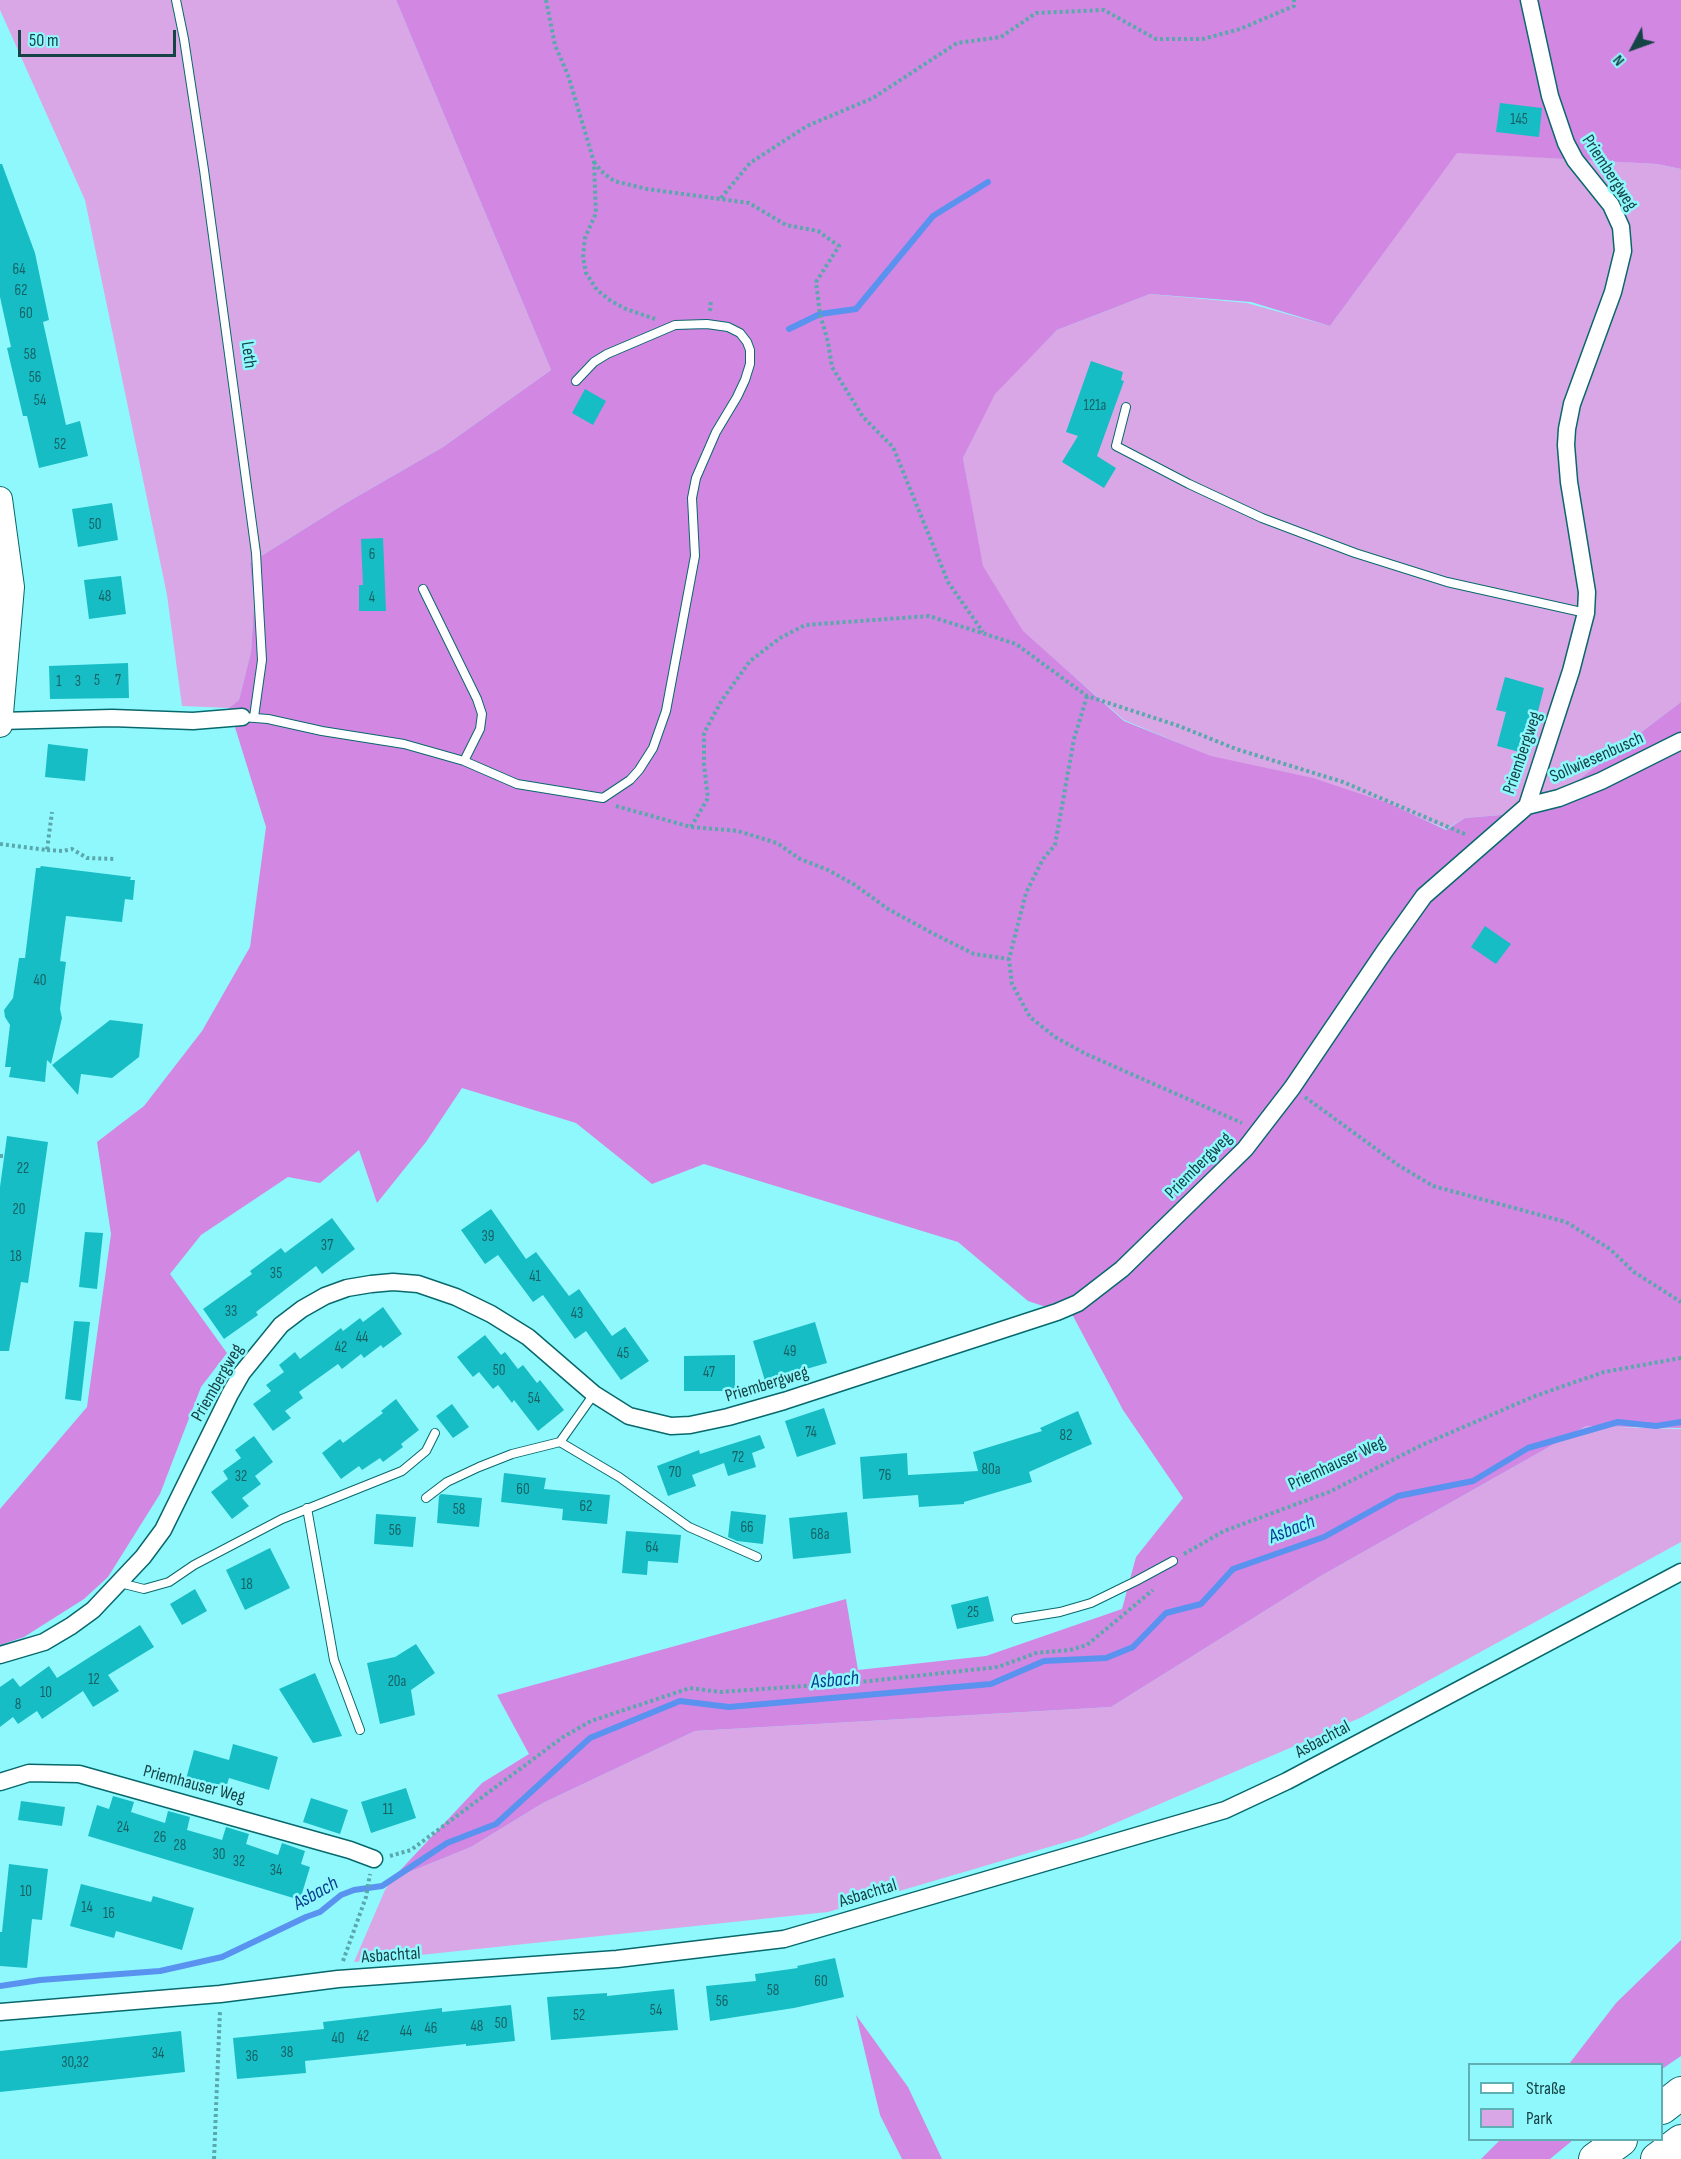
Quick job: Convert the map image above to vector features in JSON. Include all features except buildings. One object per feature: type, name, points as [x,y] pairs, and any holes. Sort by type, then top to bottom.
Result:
[{"type":"highway","points":[[1663,2107],[1681,2093]]},
{"type":"highway","points":[[1595,2159],[1618,2141]]},
{"type":"highway","points":[[1657,2159],[1681,2141]]},
{"type":"street","name":"Priembergweg","points":[[0,1655],[44,1642],[93,1610],[120,1583],[163,1530],[242,1373],[281,1325],[302,1309],[325,1296],[355,1287],[393,1282],[418,1284],[456,1297],[491,1314],[528,1337],[594,1394],[629,1416],[671,1426],[690,1425],[784,1401],[1057,1312],[1078,1303],[1122,1269],[1245,1149],[1292,1088],[1419,903],[1439,882],[1487,843],[1527,806],[1571,671],[1586,613],[1587,592],[1569,482],[1567,429],[1572,404],[1613,292],[1623,251],[1621,227],[1611,205],[1575,160],[1566,143],[1550,96],[1529,0]]},
{"type":"street","points":[[0,499],[12,587],[3,662],[1,712],[193,721],[248,717]]},
{"type":"street","name":"Sollwiesenbusch","points":[[1527,806],[1559,798],[1592,785],[1681,741]]},
{"type":"street","name":"Asbachtal","points":[[0,2012],[220,1994],[338,1979],[617,1959],[784,1938],[1225,1810],[1287,1781],[1681,1572]]},
{"type":"street","name":"Priemhauser Weg","points":[[0,1782],[29,1773],[79,1774],[350,1850],[374,1859]]},
{"type":"lane","name":"Leth","points":[[176,0],[204,170],[256,553],[262,660],[248,717]]},
{"type":"lane","points":[[248,717],[404,744],[464,761],[517,784],[603,798],[630,780],[653,748],[666,711],[695,556],[692,498],[696,478],[716,432],[738,397],[750,364],[750,350],[740,333],[728,327],[707,324],[675,325],[607,354],[594,362],[576,381]]},
{"type":"lane","points":[[1126,407],[1116,446],[1262,518],[1355,553],[1447,582],[1586,613]]},
{"type":"lane","points":[[423,589],[477,699],[482,714],[480,729],[464,761]]},
{"type":"lane","points":[[426,1498],[447,1482],[479,1467],[512,1454],[560,1442],[594,1394]]},
{"type":"lane","points":[[120,1583],[144,1589],[169,1582],[194,1565],[307,1508],[402,1471],[423,1455],[435,1433]]},
{"type":"lane","points":[[560,1442],[619,1477],[689,1527],[757,1557]]},
{"type":"lane","points":[[307,1508],[334,1660],[360,1730]]},
{"type":"lane","points":[[1016,1619],[1060,1612],[1090,1603],[1173,1561]]},
{"type":"path","points":[[546,0],[555,45],[568,75],[594,162],[596,213],[585,238],[583,257],[586,273],[597,290],[611,301],[639,314],[675,325]]},
{"type":"path","points":[[720,199],[750,163],[807,126],[873,98],[957,43],[1001,37],[1036,14],[1104,10],[1156,39],[1203,39],[1240,29],[1294,6],[1294,0]]},
{"type":"path","points":[[594,162],[614,181],[647,189],[749,203],[786,225],[818,231],[839,246],[816,282],[820,314],[832,368],[863,417],[893,447],[948,582],[983,632]]},
{"type":"path","points":[[691,826],[708,798],[704,765],[704,733],[722,700],[750,661],[780,638],[805,624],[929,616],[1016,644],[1087,696],[1170,723],[1236,749],[1343,782],[1487,843]]},
{"type":"path","points":[[1087,696],[1074,739],[1054,845],[1043,859],[1026,893],[1009,959],[1012,984],[1029,1017],[1055,1037],[1086,1054],[1259,1131]]},
{"type":"path","points":[[603,798],[616,806],[691,826],[738,831],[777,843],[800,859],[828,870],[855,885],[888,909],[944,939],[974,954],[1009,959]]},
{"type":"path","points":[[47,850],[52,812]]},
{"type":"path","points":[[0,844],[47,850],[72,849],[87,858],[115,859]]},
{"type":"path","points":[[1292,1088],[1398,1165],[1433,1186],[1566,1222],[1610,1249],[1634,1272],[1681,1302]]},
{"type":"path","name":"Priemhauser Weg","points":[[1173,1561],[1209,1537],[1329,1492],[1422,1445],[1535,1396],[1604,1372],[1681,1358]]},
{"type":"path","points":[[374,1859],[411,1850],[564,1737],[591,1721],[690,1688],[720,1692],[918,1677],[998,1667],[1036,1653],[1070,1650],[1087,1645],[1149,1594],[1167,1577],[1173,1561]]},
{"type":"path","points":[[338,1979],[344,1954],[366,1897],[370,1877]]},
{"type":"path","points":[[214,2159],[220,1994]]},
{"type":"green space","points":[[0,0],[396,0],[551,370],[443,447],[346,503],[250,563],[254,603],[251,652],[239,700],[229,708],[182,706],[167,595],[85,200],[0,10]]},
{"type":"green space","points":[[1457,152],[1657,164],[1681,169],[1681,702],[1536,812],[1465,818],[1446,829],[1385,803],[1212,757],[1124,720],[1023,632],[982,566],[963,458],[995,392],[1057,330],[1150,294],[1247,303],[1330,326]]},
{"type":"green space","points":[[1586,1426],[1681,1429],[1681,1542],[1362,1717],[1083,1837],[828,1912],[354,1962],[392,1879],[471,1847],[543,1803],[695,1731],[1111,1707],[1319,1577]]},
{"type":"shaded area","points":[[396,0],[1681,0],[1681,169],[1657,164],[1457,153],[1330,326],[1251,302],[1150,294],[1057,330],[995,394],[963,458],[983,566],[1023,631],[1124,721],[1211,756],[1313,778],[1388,803],[1446,830],[1465,818],[1536,812],[1681,702],[1681,1428],[1586,1426],[1319,1577],[1111,1707],[695,1731],[543,1803],[471,1847],[392,1879],[482,1783],[529,1754],[497,1695],[846,1599],[858,1670],[986,1656],[1122,1609],[1136,1557],[1183,1498],[1123,1410],[1073,1316],[1028,1301],[958,1242],[704,1164],[652,1184],[576,1123],[462,1088],[426,1142],[377,1203],[359,1150],[320,1183],[288,1177],[201,1235],[170,1274],[227,1353],[201,1387],[160,1494],[108,1577],[84,1599],[24,1637],[0,1645],[0,1509],[87,1407],[111,1234],[97,1142],[144,1106],[202,1031],[250,947],[266,827],[229,708],[239,700],[251,652],[254,603],[250,563],[346,503],[443,447],[551,370]]},
{"type":"shaded area","points":[[1681,1940],[1681,2056],[1663,2068],[1663,2063],[1570,2063],[1616,2003]]},
{"type":"shaded area","points":[[856,2015],[908,2087],[942,2159],[902,2159],[880,2115]]},
{"type":"shaded area","points":[[1499,2141],[1572,2141],[1550,2159],[1481,2159]]},
{"type":"waterway","points":[[789,329],[820,314],[856,309],[933,216],[988,182]]},
{"type":"waterway","name":"Asbach","points":[[0,1986],[40,1980],[160,1971],[222,1957],[320,1912],[341,1895],[354,1890],[382,1886],[447,1843],[496,1824],[590,1738],[680,1701],[729,1707],[991,1684],[1044,1661],[1106,1658],[1133,1647],[1166,1613],[1201,1604],[1233,1569],[1324,1537],[1398,1496],[1473,1481],[1528,1448],[1618,1422],[1656,1426],[1681,1422]]}]
